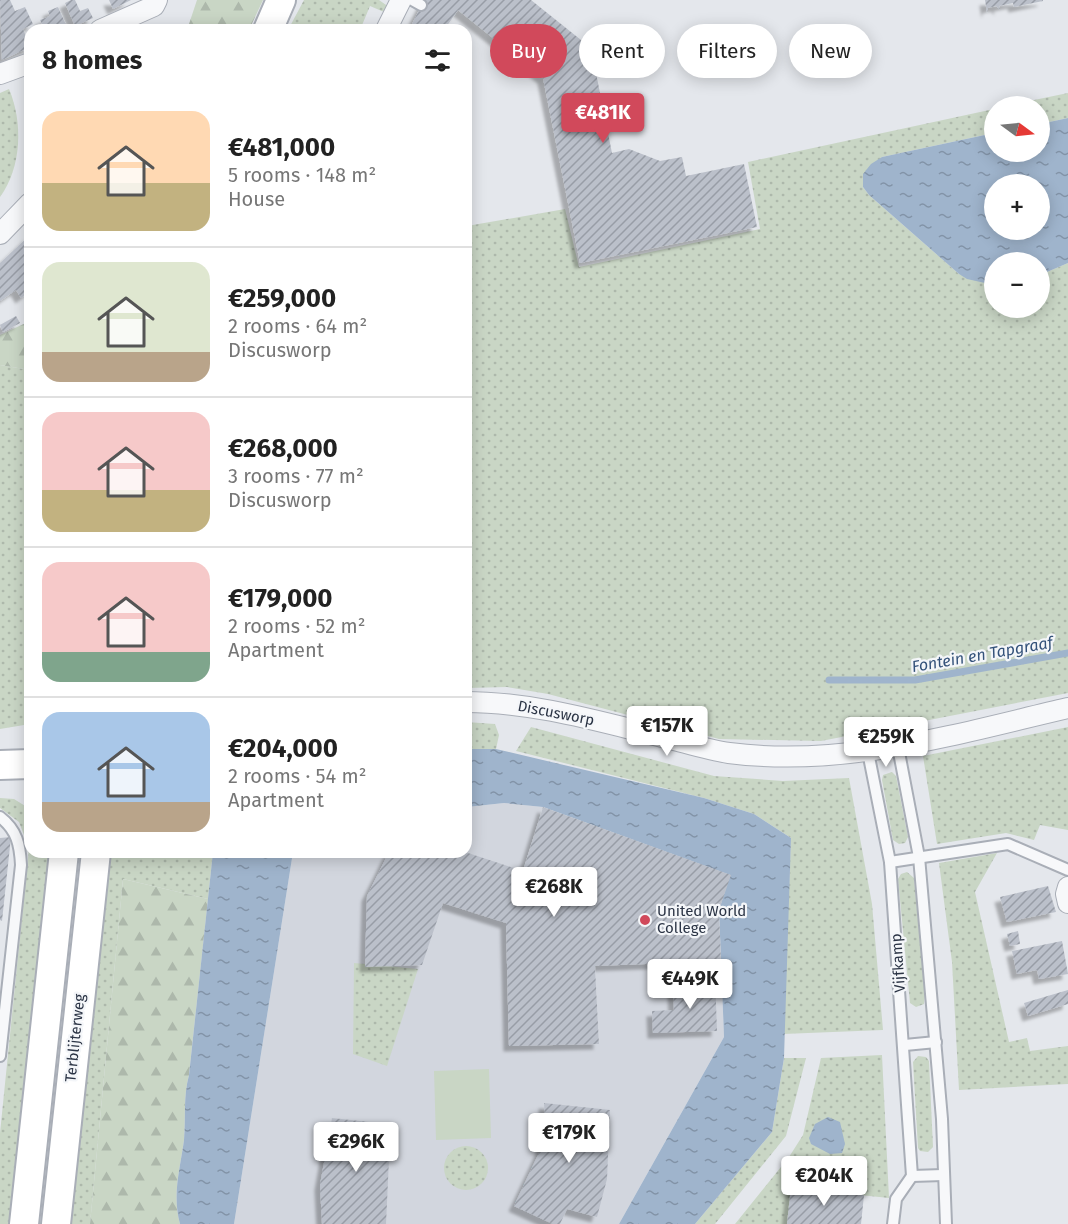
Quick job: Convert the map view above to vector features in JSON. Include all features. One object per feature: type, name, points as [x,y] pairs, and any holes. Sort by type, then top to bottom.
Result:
[{"type":"main road","points":[[271,24],[281,0]]},
{"type":"main road","points":[[0,765],[24,764]]},
{"type":"main road","name":"Terblijterweg","points":[[24,1224],[63,858]]},
{"type":"main road","name":"Terblijterweg","points":[[56,1224],[95,858]]},
{"type":"street","points":[[114,24],[154,6],[157,0]]},
{"type":"street","points":[[389,24],[400,0]]},
{"type":"street","points":[[0,74],[24,64]]},
{"type":"street","points":[[0,234],[24,210]]},
{"type":"street","name":"Discusworp","points":[[472,703],[550,710],[726,752],[784,758],[868,752],[898,747],[1068,708]]},
{"type":"street","points":[[1068,887],[1066,894],[1068,903]]},
{"type":"lane","name":"Vijfkamp","points":[[898,747],[919,857],[942,1119],[946,1224]]},
{"type":"lane","name":"Vijfkamp","points":[[868,752],[890,862],[912,1176]]},
{"type":"lane","points":[[0,818],[12,828],[18,839],[21,865],[0,1056]]},
{"type":"lane","points":[[890,862],[1008,844],[1068,870]]},
{"type":"lane","points":[[904,1045],[936,1042]]},
{"type":"lane","points":[[893,1224],[896,1199],[912,1176],[943,1174]]},
{"type":"shaded area","points":[[504,803],[543,807],[506,923],[509,1046],[599,1044],[595,966],[721,961],[724,1037],[619,1224],[234,1224],[292,858],[472,858],[472,806]]},
{"type":"green space","points":[[197,0],[263,0],[252,24],[189,24]]},
{"type":"green space","points":[[304,0],[379,0],[389,7],[384,12],[370,6],[362,24],[291,24]]},
{"type":"green space","points":[[9,89],[17,116],[18,144],[13,172],[0,197],[0,93]]},
{"type":"green space","points":[[1068,93],[1068,118],[1050,122],[1050,97]]},
{"type":"green space","points":[[984,111],[984,135],[882,157],[863,187],[869,195],[959,274],[984,282],[984,318],[1050,318],[1050,271],[1068,263],[1068,693],[821,741],[719,739],[548,694],[507,687],[472,688],[472,225],[565,209],[579,267],[760,229],[748,162]]},
{"type":"green space","points":[[24,324],[24,369],[0,365],[0,335]]},
{"type":"green space","points":[[0,365],[24,369],[24,725],[0,729]]},
{"type":"green space","points":[[472,722],[495,724],[499,735],[496,749],[472,749]]},
{"type":"green space","points":[[531,727],[714,776],[783,781],[849,778],[872,904],[883,1030],[783,1034],[791,838],[754,814],[704,798],[516,751]]},
{"type":"green space","points":[[1068,727],[1068,830],[1040,825],[1034,840],[1006,833],[937,844],[923,756]]},
{"type":"green space","points":[[892,772],[896,776],[908,837],[905,843],[899,844],[893,840],[882,780],[883,775]]},
{"type":"green space","points":[[0,798],[14,799],[24,805],[24,835],[19,822],[0,808]]},
{"type":"green space","points":[[997,853],[975,892],[1009,1042],[1027,1038],[1030,1051],[1068,1046],[1068,1084],[959,1090],[952,962],[939,863]]},
{"type":"green space","points":[[28,858],[53,858],[14,1224],[0,1224],[0,1133]]},
{"type":"green space","points":[[105,858],[212,858],[208,899],[123,879],[90,1224],[65,1224]]},
{"type":"green space","points":[[907,872],[914,878],[925,995],[924,1004],[916,1007],[910,1003],[898,879],[901,874]]},
{"type":"green space","points":[[123,879],[208,899],[178,1182],[177,1202],[180,1224],[90,1224]]},
{"type":"green space","points":[[354,963],[418,969],[387,1066],[353,1054]]},
{"type":"green space","points":[[882,1055],[889,1198],[792,1188],[787,1224],[735,1224],[789,1157],[803,1135],[821,1058]]},
{"type":"green space","points":[[918,1056],[926,1057],[929,1061],[933,1147],[928,1152],[920,1151],[918,1148],[913,1062]]},
{"type":"green space","points":[[784,1058],[806,1058],[786,1136],[715,1224],[695,1224],[772,1132]]},
{"type":"green space","points":[[489,1069],[491,1138],[436,1140],[434,1071]]},
{"type":"green space","points":[[466,1146],[481,1153],[488,1168],[481,1183],[466,1190],[451,1183],[444,1168],[451,1153]]},
{"type":"water","points":[[1068,118],[1068,263],[1050,271],[1050,252],[984,252],[984,283],[967,279],[869,195],[863,187],[863,174],[871,164],[882,157],[984,135],[984,162],[1050,162],[1050,122]]},
{"type":"water","points":[[472,749],[496,749],[704,798],[754,814],[791,838],[784,1058],[772,1132],[695,1224],[619,1224],[724,1037],[719,910],[730,875],[543,807],[504,803],[472,806]]},
{"type":"water","points":[[212,858],[292,858],[234,1224],[180,1224],[177,1202],[178,1182]]},
{"type":"water","points":[[828,1117],[840,1122],[845,1144],[842,1153],[830,1154],[811,1144],[809,1138],[815,1124]]},
{"type":"building","points":[[0,0],[10,0],[15,11],[25,7],[33,24],[24,24],[24,50],[2,60]]},
{"type":"building","points":[[75,0],[80,11],[88,8],[93,18],[74,24],[65,3]]},
{"type":"building","points":[[109,0],[131,0],[113,9]]},
{"type":"building","points":[[424,0],[531,0],[561,24],[490,24],[490,36],[458,10],[448,24],[412,24]]},
{"type":"building","points":[[985,0],[1043,1],[1014,7],[1013,3],[999,6],[1000,10],[996,6],[988,8],[987,13]]},
{"type":"building","points":[[58,7],[66,24],[42,24],[40,20],[50,16],[48,11]]},
{"type":"building","points":[[567,29],[579,38],[579,78],[597,78],[612,153],[629,149],[660,161],[682,157],[686,176],[744,164],[757,227],[580,263],[543,78],[567,78]]},
{"type":"building","points":[[24,241],[24,296],[21,298],[16,290],[0,301],[0,263]]},
{"type":"building","points":[[16,316],[20,323],[3,332],[0,325]]},
{"type":"building","points":[[543,807],[731,875],[719,910],[721,961],[595,966],[599,1044],[509,1046],[506,923],[443,903],[422,965],[365,967],[367,896],[386,858],[472,858],[472,854],[523,871]]},
{"type":"building","points":[[11,837],[2,921],[0,920],[0,838]]},
{"type":"building","points":[[1048,886],[1056,912],[1007,922],[1000,897]]},
{"type":"building","points":[[1018,931],[1020,944],[1010,946],[1007,934]]},
{"type":"building","points":[[1062,941],[1068,974],[1039,979],[1037,970],[1017,974],[1012,951]]},
{"type":"building","points":[[715,976],[717,1031],[653,1033],[652,1011],[674,1010],[673,989],[694,988],[694,977]]},
{"type":"building","points":[[1068,990],[1068,1004],[1028,1016],[1024,1003]]},
{"type":"building","points":[[544,1103],[610,1110],[607,1179],[597,1217],[567,1209],[560,1224],[553,1224],[514,1206],[546,1138]]},
{"type":"building","points":[[332,1118],[397,1125],[389,1159],[386,1224],[322,1224],[320,1185]]},
{"type":"building","points":[[791,1187],[864,1195],[861,1224],[787,1224]]},
{"type":"waterway","name":"Fontein en Tapgraaf","points":[[829,680],[915,680],[1068,653]]},
{"type":"place","name":"United World College","points":[[645,920]]}]
